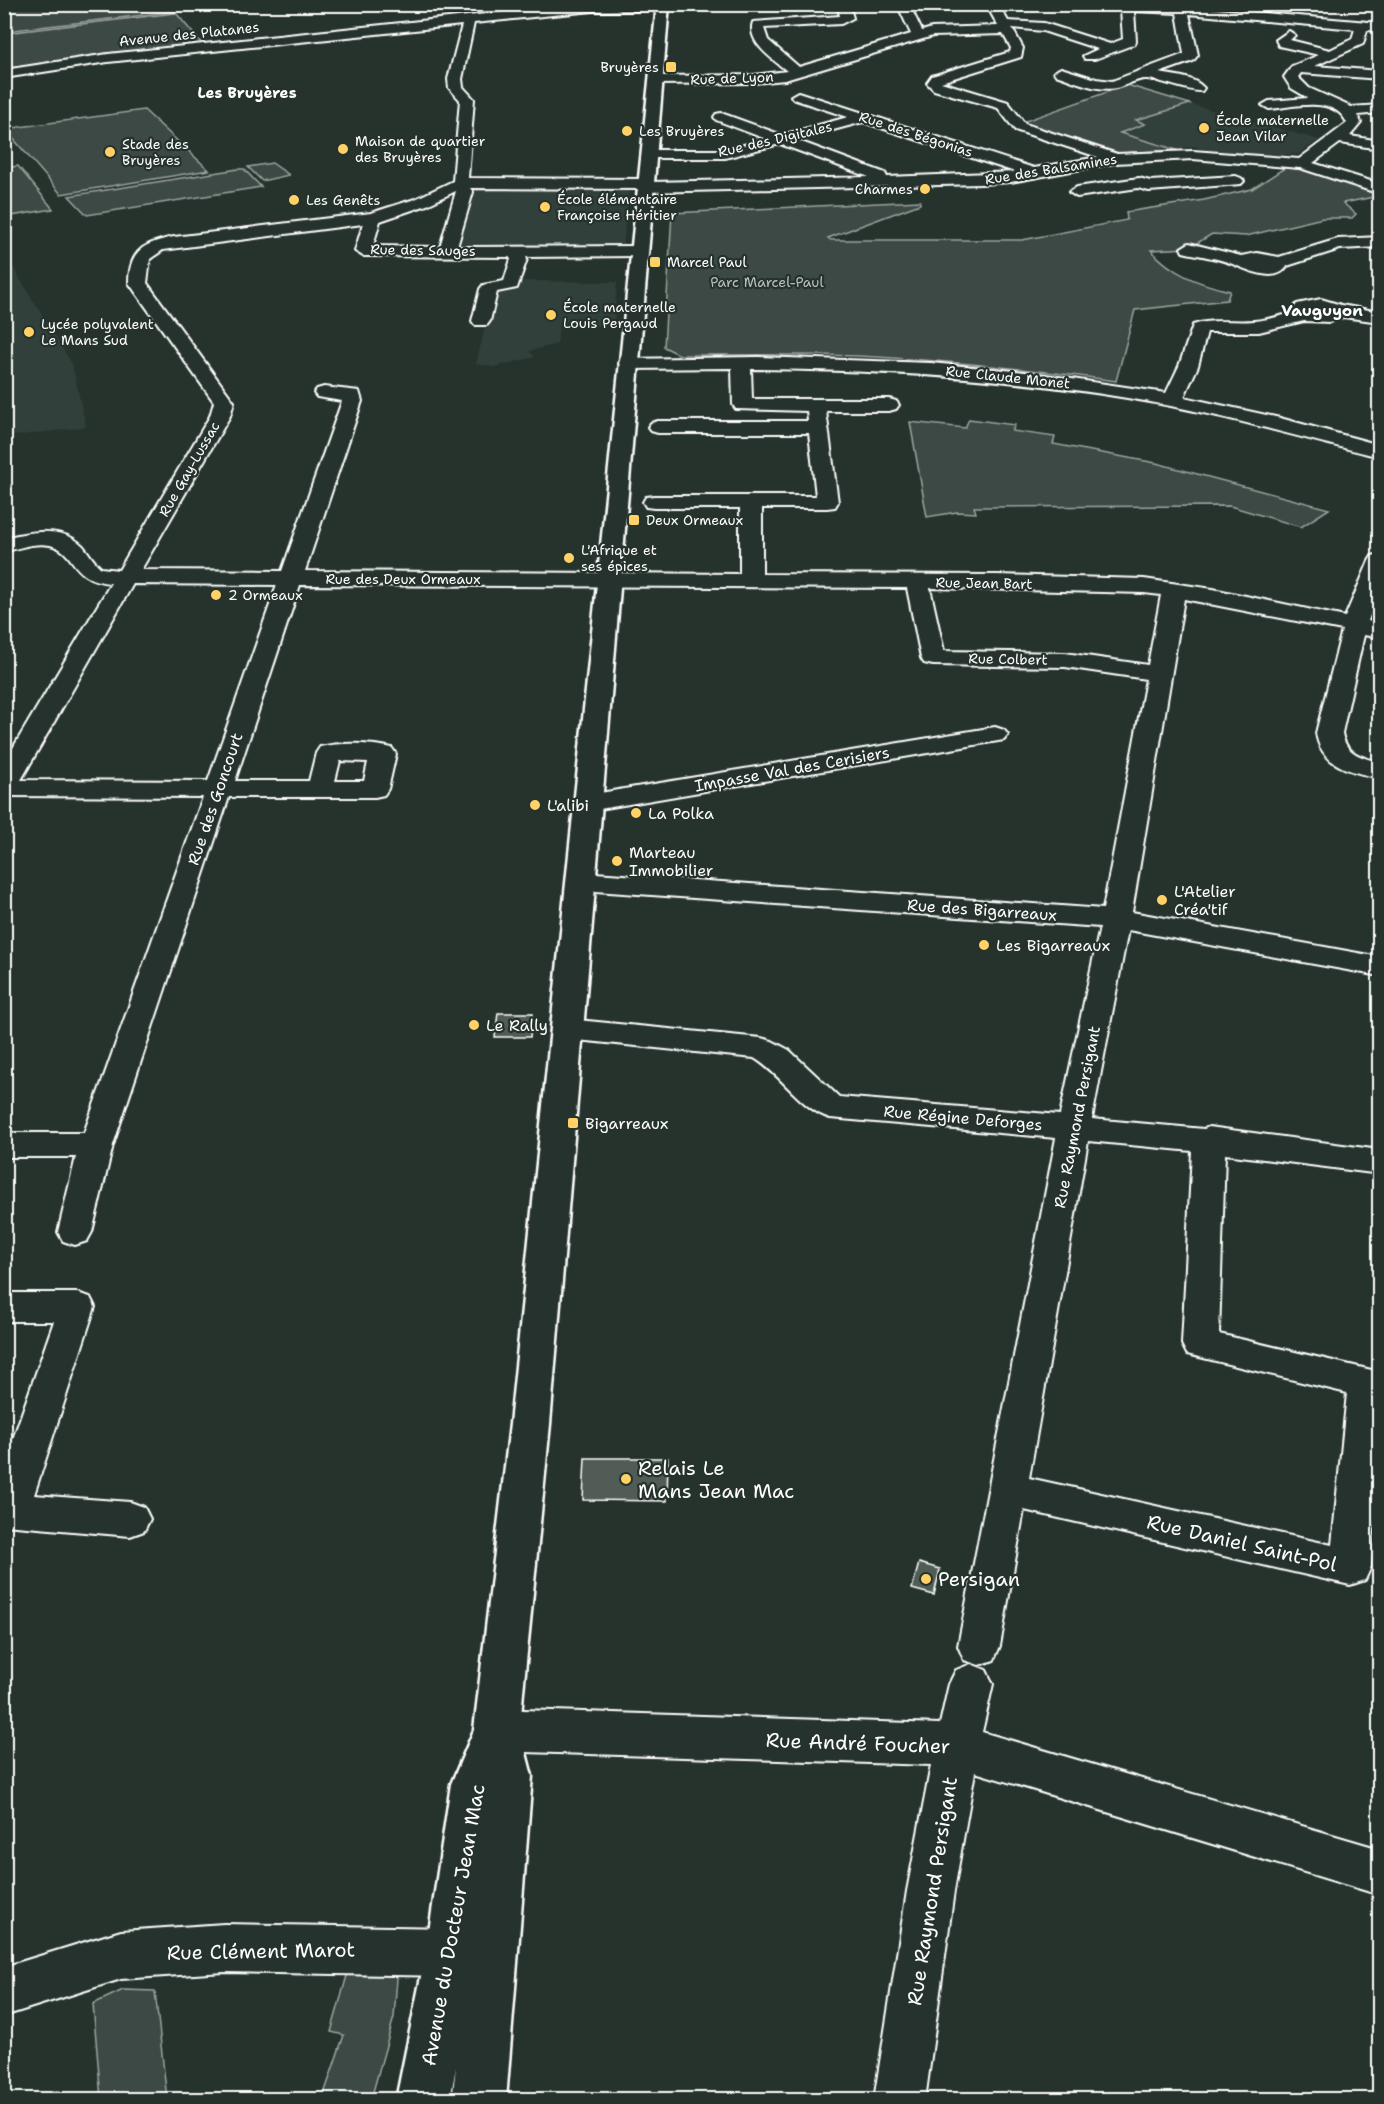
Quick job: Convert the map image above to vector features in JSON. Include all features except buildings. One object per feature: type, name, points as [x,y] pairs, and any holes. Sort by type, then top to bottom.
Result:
[{"type":"main road","points":[[497,1730],[567,1029],[663,5]]},
{"type":"main road","name":"Avenue du Docteur Jean Mac","points":[[423,2100],[451,1952],[475,1784],[497,1730]]},
{"type":"main road","name":"Avenue du Docteur Jean Mac","points":[[479,2100],[508,1776],[497,1730]]},
{"type":"street","points":[[498,4],[513,15]]},
{"type":"street","name":"Avenue des Platanes","points":[[4,74],[268,35],[469,20],[593,7],[786,4]]},
{"type":"street","points":[[799,73],[788,68],[781,57],[761,40],[757,25],[841,20],[848,18],[843,4]]},
{"type":"street","points":[[903,4],[918,35]]},
{"type":"street","points":[[992,4],[1017,48],[1016,54],[937,79],[934,83],[939,87],[1003,105],[1008,109],[1012,122],[1111,163],[1139,183],[1149,186],[1236,181]]},
{"type":"street","points":[[1078,4],[1127,5],[1182,10],[1224,9],[1380,27]]},
{"type":"street","points":[[1087,57],[1130,41],[1127,5]]},
{"type":"street","points":[[1061,72],[1094,83],[1113,85],[1191,55],[1182,10]]},
{"type":"street","points":[[447,251],[465,192],[460,183],[467,99],[456,88],[455,79],[469,20]]},
{"type":"street","name":"Rue de Lyon","points":[[656,80],[754,79],[799,73],[918,35],[951,31],[1030,24],[1069,34]]},
{"type":"street","points":[[1302,164],[1351,128],[1354,123],[1348,112],[1294,83],[1292,77],[1297,69],[1358,41],[1362,26]]},
{"type":"street","points":[[1069,34],[1131,37]]},
{"type":"street","points":[[1069,34],[1109,48]]},
{"type":"street","points":[[1289,35],[1282,40],[1284,43],[1332,54]]},
{"type":"street","name":"Rue de Lyon","points":[[781,57],[842,59]]},
{"type":"street","points":[[1008,57],[1024,62]]},
{"type":"street","points":[[1297,69],[1380,75]]},
{"type":"street","points":[[1143,74],[1185,82],[1197,88]]},
{"type":"street","name":"Rue des Bégonias","points":[[798,96],[1034,173]]},
{"type":"street","points":[[1269,105],[1328,101]]},
{"type":"street","points":[[1348,112],[1380,109]]},
{"type":"street","points":[[721,117],[898,182]]},
{"type":"street","name":"Rue des Digitales","points":[[649,154],[725,154],[865,117]]},
{"type":"street","points":[[1338,138],[1380,145]]},
{"type":"street","name":"Rue des Balsamines","points":[[460,183],[646,185],[981,180],[1111,163],[1205,156],[1302,164],[1380,189]]},
{"type":"street","points":[[1111,163],[1225,167]]},
{"type":"street","name":"Rue Gay-Lussac","points":[[4,787],[220,416],[224,402],[138,283],[138,263],[141,257],[157,246],[174,242],[373,218],[421,202],[460,183]]},
{"type":"street","points":[[1077,192],[1139,183]]},
{"type":"street","name":"Rue des Sauges","points":[[373,218],[363,250],[639,251]]},
{"type":"street","points":[[1189,248],[1245,262],[1257,258],[1277,271],[1338,244],[1380,240]]},
{"type":"street","points":[[481,321],[489,289],[511,284],[519,260],[514,252]]},
{"type":"street","points":[[1300,291],[1315,310],[1329,316],[1337,314],[1336,310],[1380,316]]},
{"type":"street","points":[[1172,400],[1185,378],[1197,343],[1225,339],[1237,335],[1247,327],[1315,310]]},
{"type":"street","name":"Rue Claude Monet","points":[[628,363],[847,365],[976,372],[1074,384],[1172,400],[1312,432],[1380,451]]},
{"type":"street","points":[[741,363],[743,427]]},
{"type":"street","name":"Rue des Goncourt","points":[[75,1232],[96,1145],[352,402],[352,394],[324,393]]},
{"type":"street","points":[[743,405],[889,405]]},
{"type":"street","points":[[654,502],[827,502],[816,405]]},
{"type":"street","points":[[658,427],[818,427]]},
{"type":"street","points":[[751,502],[751,582]]},
{"type":"street","name":"Rue des Deux Ormeaux","points":[[4,545],[31,539],[62,541],[82,558],[90,571],[104,576],[608,581]]},
{"type":"street","points":[[1380,561],[1370,578],[1367,628],[1329,733],[1329,742],[1337,754],[1345,760],[1380,770]]},
{"type":"street","name":"Rue Jean Bart","points":[[608,581],[1120,585],[1174,589],[1367,628]]},
{"type":"street","name":"Rue Colbert","points":[[917,582],[933,658],[1065,660],[1160,674]]},
{"type":"street","name":"Rue Raymond Persigant","points":[[899,2100],[956,1745],[975,1665],[1074,1128],[1116,919],[1174,589]]},
{"type":"street","name":"Impasse Val des Cerisiers","points":[[588,803],[995,735]]},
{"type":"street","points":[[4,787],[320,789]]},
{"type":"street","name":"Rue des Bigarreaux","points":[[581,881],[1116,919],[1154,924],[1380,967]]},
{"type":"street","name":"Rue Régine Deforges","points":[[567,1029],[760,1048],[778,1058],[830,1107],[1209,1139],[1380,1162]]},
{"type":"street","name":"Rue Daniel Saint-Pol","points":[[1008,1490],[1350,1567],[1366,1383],[1200,1344],[1209,1139]]},
{"type":"street","points":[[4,1145],[96,1145]]},
{"type":"street","points":[[4,1307],[77,1307],[9,1510],[130,1519]]},
{"type":"street","name":"Rue André Foucher","points":[[497,1730],[956,1745],[1380,1872]]},
{"type":"street","name":"Rue Clément Marot","points":[[4,1992],[121,1955],[224,1948],[451,1952]]},
{"type":"shaded area","name":"École maternelle Jean Vilar","points":[[1190,104],[1319,140],[1298,154],[1253,157],[1210,151],[1193,146],[1177,150],[1119,133],[1144,123],[1135,121]]},
{"type":"shaded area","name":"École élémentaire Françoise Héritier","points":[[469,188],[629,189],[623,245],[452,244]]},
{"type":"shaded area","name":"Lycée polyvalent Le Mans Sud","points":[[5,254],[72,364],[86,427],[5,437]]},
{"type":"shaded area","name":"École maternelle Louis Pergaud","points":[[519,281],[617,282],[614,325],[559,326],[557,344],[529,351],[535,357],[494,367],[476,364],[494,290],[517,288]]},
{"type":"green space","points":[[5,4],[231,4],[231,5],[5,31]]},
{"type":"green space","points":[[176,13],[202,44],[5,71],[5,33]]},
{"type":"green space","points":[[1127,85],[1190,104],[1136,120],[1145,124],[1120,133],[1177,150],[1119,153],[1028,125],[1025,121]]},
{"type":"green space","points":[[144,110],[209,170],[61,194],[5,129]]},
{"type":"green space","points":[[272,163],[289,175],[262,181],[248,167]]},
{"type":"green space","points":[[18,166],[53,209],[5,217],[5,168]]},
{"type":"green space","name":"Parc Marcel-Paul","points":[[1286,167],[1348,181],[1371,190],[1379,196],[1343,203],[1356,214],[1352,218],[1323,218],[1246,236],[1212,234],[1189,248],[1151,250],[1177,272],[1230,291],[1227,300],[1135,310],[1116,381],[987,366],[858,356],[680,355],[664,347],[672,213],[920,201],[920,204],[828,238],[831,240],[1022,240],[1127,220],[1126,212],[1204,200],[1252,189]]},
{"type":"green space","points":[[244,169],[261,187],[87,215],[69,196]]},
{"type":"green space","points":[[969,419],[1015,425],[1012,431],[1055,437],[1053,444],[1156,463],[1329,509],[1301,527],[1230,506],[974,507],[976,513],[957,512],[927,517],[910,422],[965,428]]},
{"type":"green space","points":[[350,1965],[398,1965],[394,2017],[371,2099],[322,2100],[344,2035],[331,2032]]},
{"type":"green space","points":[[123,1990],[155,1991],[167,2099],[101,2099],[93,2004]]},
{"type":"place","name":"Bruyères","points":[[671,67]]},
{"type":"place","name":"École maternelle Jean Vilar","points":[[1204,128]]},
{"type":"place","name":"Les Bruyères","points":[[627,131]]},
{"type":"place","name":"Maison de quartier des Bruyères","points":[[343,149]]},
{"type":"place","name":"Stade des Bruyères","points":[[110,152]]},
{"type":"place","name":"Charmes","points":[[925,189]]},
{"type":"place","name":"Les Genêts","points":[[294,200]]},
{"type":"place","name":"École élémentaire Françoise Héritier","points":[[545,207]]},
{"type":"place","name":"Marcel Paul","points":[[655,262]]},
{"type":"place","name":"École maternelle Louis Pergaud","points":[[551,315]]},
{"type":"place","name":"Lycée polyvalent Le Mans Sud","points":[[29,332]]},
{"type":"place","name":"Deux Ormeaux","points":[[634,520]]},
{"type":"place","name":"L'Afrique et ses épices","points":[[569,558]]},
{"type":"place","name":"2 Ormeaux","points":[[216,595]]},
{"type":"place","name":"L'alibi","points":[[535,805]]},
{"type":"place","name":"La Polka","points":[[636,813]]},
{"type":"place","name":"Marteau Immobilier","points":[[617,861]]},
{"type":"place","name":"L'Atelier Créa'tif","points":[[1162,900]]},
{"type":"place","name":"Les Bigarreaux","points":[[984,945]]},
{"type":"place","name":"Le Rally","points":[[474,1025]]},
{"type":"place","name":"Bigarreaux","points":[[573,1123]]},
{"type":"place","name":"Relais Le Mans Jean Mac","points":[[626,1479]]},
{"type":"place","name":"Persigan","points":[[926,1579]]},
{"type":"district","name":"Les Bruyères","points":[[247,93]]},
{"type":"district","name":"Vauguyon","points":[[1322,310]]}]
